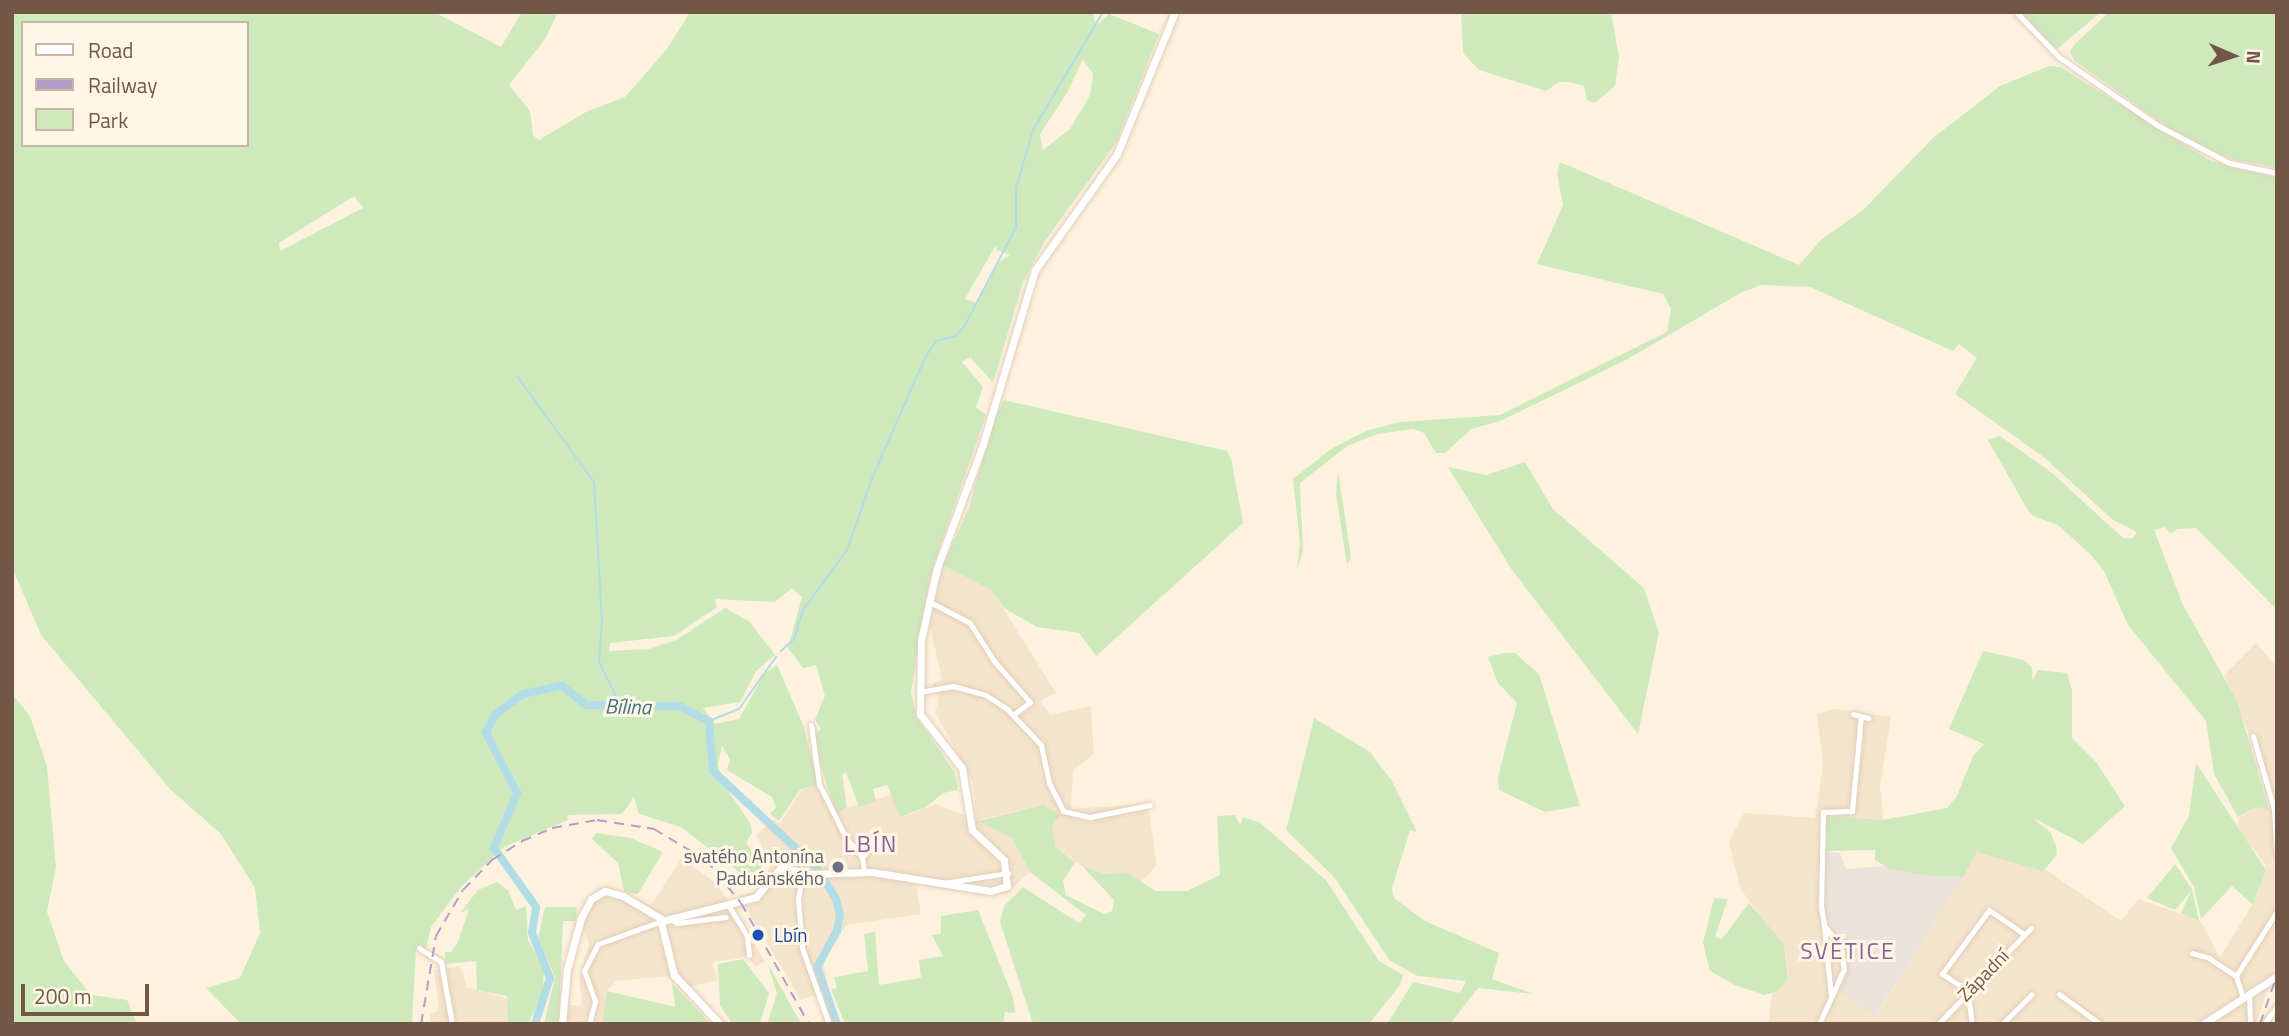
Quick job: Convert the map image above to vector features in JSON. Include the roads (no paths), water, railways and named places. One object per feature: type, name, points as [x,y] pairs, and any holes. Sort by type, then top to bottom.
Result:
[{"type":"street","points":[[590,1024],[595,1001],[584,971],[598,944],[662,921],[729,906],[760,894],[781,867],[807,874],[864,872],[1002,891],[1008,873],[1001,856],[972,830],[966,778],[925,725],[918,692],[928,601],[983,444],[1035,270],[1117,154],[1175,12]]},
{"type":"street","points":[[2017,12],[2059,57],[2157,125],[2229,163],[2277,173]]},
{"type":"street","points":[[928,601],[970,623],[994,661],[1030,702],[1013,715]]},
{"type":"street","points":[[918,692],[946,686],[969,689],[1013,715],[1041,745],[1049,783],[1063,811],[1090,817],[1150,805]]},
{"type":"street","points":[[1853,714],[1868,718]]},
{"type":"street","points":[[1831,996],[1819,889],[1823,812],[1849,813],[1861,716]]},
{"type":"street","points":[[811,724],[819,783],[827,805],[862,857],[864,872]]},
{"type":"street","points":[[2253,736],[2266,774],[2277,855]]},
{"type":"street","points":[[862,857],[879,838]]},
{"type":"street","points":[[939,883],[1008,873]]},
{"type":"street","points":[[807,874],[799,898],[803,948],[830,1024]]},
{"type":"street","points":[[562,1024],[567,969],[591,899],[601,892],[614,892],[662,921],[674,975],[720,1024]]},
{"type":"street","points":[[729,906],[747,936],[749,955]]},
{"type":"street","points":[[1972,1024],[1967,990],[1942,974],[1983,913],[1989,910],[2024,934]]},
{"type":"street","points":[[2236,976],[2277,911]]},
{"type":"street","points":[[672,919],[677,923],[726,916]]},
{"type":"street","points":[[1820,1024],[1844,963],[1837,939],[1824,925]]},
{"type":"street","name":"Západní","points":[[1938,1024],[1967,990],[2031,928]]},
{"type":"street","points":[[419,948],[441,962],[452,1024]]},
{"type":"street","points":[[2192,953],[2209,958],[2236,976],[2252,1014],[2248,1024]]},
{"type":"street","points":[[2203,1024],[2277,976]]},
{"type":"street","points":[[2002,1024],[2032,994]]},
{"type":"street","points":[[2059,994],[2100,1024]]},
{"type":"street","points":[[2264,1024],[2277,1006]]},
{"type":"waterway","points":[[781,651],[794,639],[803,610],[847,550],[873,476],[926,356],[936,341],[955,336],[964,327],[1016,227],[1016,188],[1033,130],[1103,12]]},
{"type":"waterway","points":[[517,376],[594,482],[602,621],[599,662],[622,708]]},
{"type":"waterway","points":[[709,721],[739,709],[776,657]]},
{"type":"waterway","name":"Bílina","points":[[535,1024],[550,978],[532,933],[536,907],[494,848],[517,793],[486,733],[495,715],[523,694],[562,686],[586,705],[679,706],[709,721],[713,771],[816,867],[836,899],[840,915],[837,931],[817,967],[837,1024]]},
{"type":"railway","points":[[421,1024],[436,936],[463,890],[492,860],[522,841],[552,828],[597,820],[654,829],[706,860],[741,903],[809,1024]]},
{"type":"railway","points":[[2260,1024],[2277,975]]},
{"type":"place","name":"svatého Antonína Paduánského","points":[[838,867]]},
{"type":"place","name":"Lbín","points":[[758,935]]},
{"type":"district","name":"LBÍN","points":[[871,844]]},
{"type":"district","name":"SVĚTICE","points":[[1848,951]]}]
